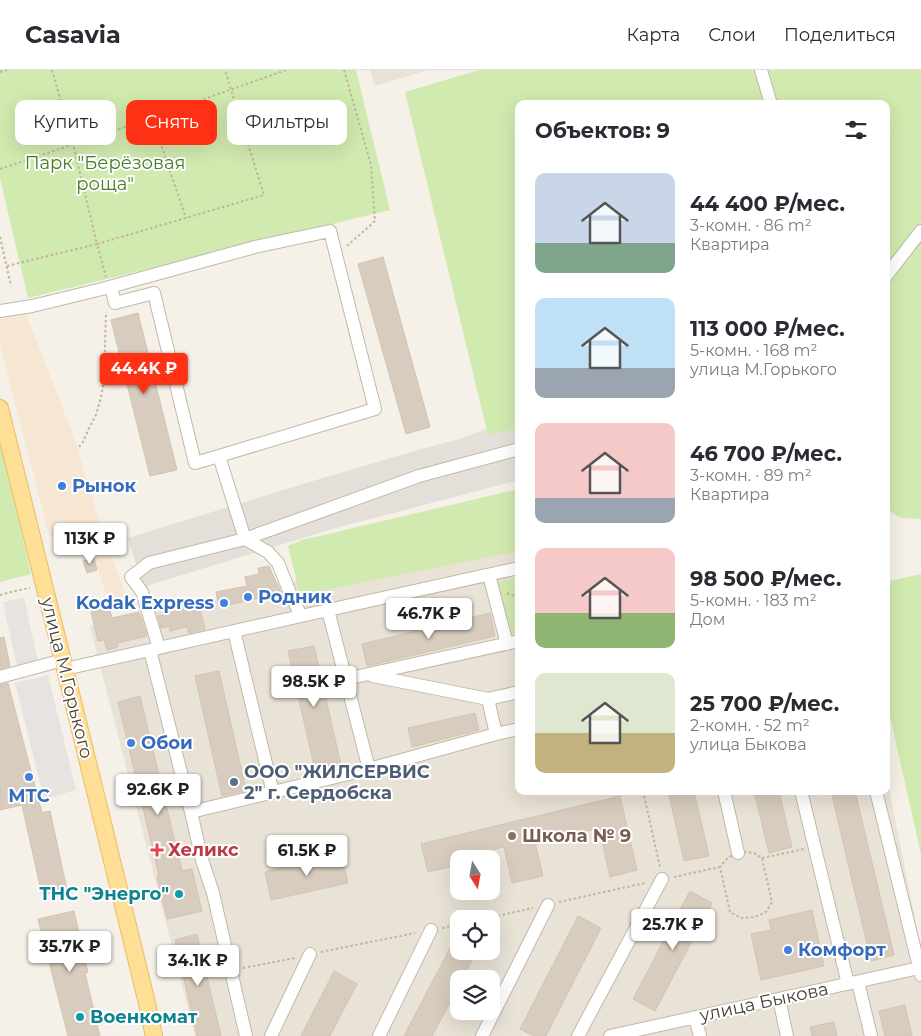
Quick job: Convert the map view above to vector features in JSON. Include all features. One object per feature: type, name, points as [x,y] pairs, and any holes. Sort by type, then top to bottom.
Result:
[{"type":"main road","name":"улица М.Горького","points":[[0,408],[3,432],[45,586],[154,1036]]},
{"type":"street","points":[[761,70],[770,100]]},
{"type":"street","points":[[0,311],[32,306],[106,288],[254,247],[330,231],[375,409],[195,462],[154,293],[115,303],[106,288]]},
{"type":"street","points":[[890,271],[921,231]]},
{"type":"street","points":[[246,1036],[213,893],[202,860],[142,592],[131,577],[149,563],[245,539],[419,476],[515,450]]},
{"type":"street","points":[[219,456],[245,539],[268,552],[278,563],[301,616]]},
{"type":"street","points":[[0,677],[154,649],[515,569]]},
{"type":"street","points":[[346,679],[513,643],[488,575]]},
{"type":"street","points":[[328,610],[369,769]]},
{"type":"street","points":[[234,631],[273,793]]},
{"type":"street","points":[[366,674],[488,699],[515,693]]},
{"type":"street","points":[[488,699],[496,734]]},
{"type":"street","points":[[191,812],[369,769],[515,730]]},
{"type":"street","points":[[725,795],[738,853]]},
{"type":"street","points":[[802,795],[853,983],[870,1036]]},
{"type":"street","points":[[877,795],[920,972]]},
{"type":"street","points":[[578,1036],[662,879]]},
{"type":"street","points":[[482,1036],[548,905]]},
{"type":"street","points":[[379,1036],[431,930]]},
{"type":"street","points":[[271,1036],[310,954]]},
{"type":"street","name":"улица Быкова","points":[[610,1036],[853,983],[920,972]]},
{"type":"street","points":[[779,999],[787,1036]]},
{"type":"street","points":[[695,1017],[700,1036]]},
{"type":"path","points":[[0,72],[7,70]]},
{"type":"path","points":[[52,70],[60,100]]},
{"type":"path","points":[[6,266],[97,244],[264,195],[225,70]]},
{"type":"path","points":[[203,100],[286,70]]},
{"type":"path","points":[[337,256],[375,221],[371,165],[344,70]]},
{"type":"path","points":[[0,169],[69,145]]},
{"type":"path","points":[[72,145],[106,278],[104,380],[96,415],[79,447]]},
{"type":"path","points":[[161,145],[186,218]]},
{"type":"path","points":[[0,237],[11,286]]},
{"type":"path","points":[[0,595],[15,590],[45,586]]},
{"type":"path","points":[[644,795],[662,879]]},
{"type":"path","points":[[500,915],[720,867],[726,858],[738,853],[754,853],[762,858],[815,846]]},
{"type":"path","points":[[720,867],[730,912],[741,918],[755,917],[766,912],[772,902],[762,858]]},
{"type":"path","points":[[231,971],[450,926]]},
{"type":"shaded area","points":[[370,70],[428,70],[375,86]]},
{"type":"shaded area","name":"Рынок","points":[[26,314],[74,437],[107,547],[128,599],[109,602],[95,560],[72,551],[49,535],[0,344],[0,319]]},
{"type":"shaded area","points":[[515,421],[515,481],[332,529],[143,587],[128,538],[306,483],[460,439],[501,423]]},
{"type":"shaded area","points":[[515,533],[515,795],[890,795],[890,793],[921,950],[921,1036],[195,1036],[90,626]]},
{"type":"shaded area","points":[[24,598],[38,662],[17,667],[3,602]]},
{"type":"shaded area","points":[[48,675],[76,790],[44,799],[15,683]]},
{"type":"green space","name":"Парк \"Берёзовая роща\"","points":[[0,70],[356,70],[390,210],[28,298],[0,178]]},
{"type":"green space","points":[[479,70],[921,70],[921,222],[890,262],[890,100],[515,100],[515,429],[488,435],[405,92]]},
{"type":"green space","points":[[921,241],[921,519],[901,518],[890,511],[890,281]]},
{"type":"green space","points":[[0,444],[31,574],[0,582]]},
{"type":"green space","points":[[515,490],[515,552],[300,595],[288,546],[302,540]]},
{"type":"green space","points":[[921,574],[921,854],[890,717],[890,581]]},
{"type":"green space","points":[[515,579],[515,634],[509,635],[498,582]]},
{"type":"building","points":[[383,257],[430,427],[406,434],[358,264]]},
{"type":"building","points":[[138,313],[177,470],[150,476],[111,320]]},
{"type":"building","points":[[94,558],[97,570],[87,573],[83,561]]},
{"type":"building","points":[[269,566],[281,593],[219,607],[216,592],[247,586],[245,577],[259,574],[258,568]]},
{"type":"building","points":[[199,605],[205,629],[189,633],[187,627],[170,631],[169,626],[161,628],[158,616]]},
{"type":"building","points":[[109,607],[112,618],[139,612],[147,636],[117,643],[118,647],[107,650],[104,640],[98,641],[91,612]]},
{"type":"building","points":[[490,613],[495,636],[367,666],[362,644]]},
{"type":"building","points":[[4,637],[10,666],[0,669],[0,638]]},
{"type":"building","points":[[314,646],[341,765],[315,770],[288,651]]},
{"type":"building","points":[[219,671],[246,790],[222,796],[195,676]]},
{"type":"building","points":[[8,683],[42,813],[50,811],[67,890],[42,895],[22,805],[0,810],[0,685]]},
{"type":"building","points":[[140,696],[182,871],[192,869],[202,911],[167,919],[157,877],[159,876],[118,702]]},
{"type":"building","points":[[475,713],[479,730],[412,747],[408,728]]},
{"type":"building","points":[[669,795],[695,795],[709,856],[684,861]]},
{"type":"building","points":[[755,795],[780,795],[792,847],[769,853]]},
{"type":"building","points":[[832,795],[856,795],[894,955],[871,961]]},
{"type":"building","name":"Школа № 9","points":[[620,796],[637,870],[610,877],[599,828],[535,843],[543,876],[512,883],[504,847],[491,850],[450,850],[450,867],[428,872],[421,844]]},
{"type":"building","points":[[341,854],[348,883],[271,900],[265,872]]},
{"type":"building","points":[[690,891],[712,903],[655,1011],[633,999]]},
{"type":"building","name":"Комфорт","points":[[812,910],[824,966],[761,980],[751,934],[771,930],[769,920]]},
{"type":"building","points":[[74,911],[88,972],[85,973],[100,1036],[68,1036],[38,919]]},
{"type":"building","points":[[578,916],[601,928],[546,1036],[534,1036],[520,1029]]},
{"type":"building","points":[[197,934],[221,1036],[197,1036],[175,940]]},
{"type":"building","points":[[450,948],[450,960],[472,960],[467,970],[450,970],[450,1003],[432,1036],[404,1036]]},
{"type":"building","points":[[334,971],[357,984],[330,1036],[301,1036]]},
{"type":"building","points":[[905,1005],[912,1036],[885,1036],[879,1011]]},
{"type":"building","points":[[834,1022],[837,1036],[812,1036],[810,1027]]},
{"type":"place","name":"Рынок","points":[[62,486]]},
{"type":"place","name":"Родник","points":[[248,597]]},
{"type":"place","name":"Kodak Express","points":[[224,603]]},
{"type":"place","name":"Обои","points":[[131,743]]},
{"type":"place","name":"МТС","points":[[29,777]]},
{"type":"place","name":"ООО \"ЖИЛСЕРВИС 2\" г. Сердобска","points":[[234,782]]},
{"type":"place","name":"Школа № 9","points":[[512,836]]},
{"type":"place","name":"Хеликс","points":[[157,850]]},
{"type":"place","name":"ТНС \"Энерго\"","points":[[179,894]]},
{"type":"place","name":"Комфорт","points":[[788,950]]},
{"type":"place","name":"Военкомат","points":[[80,1017]]}]
